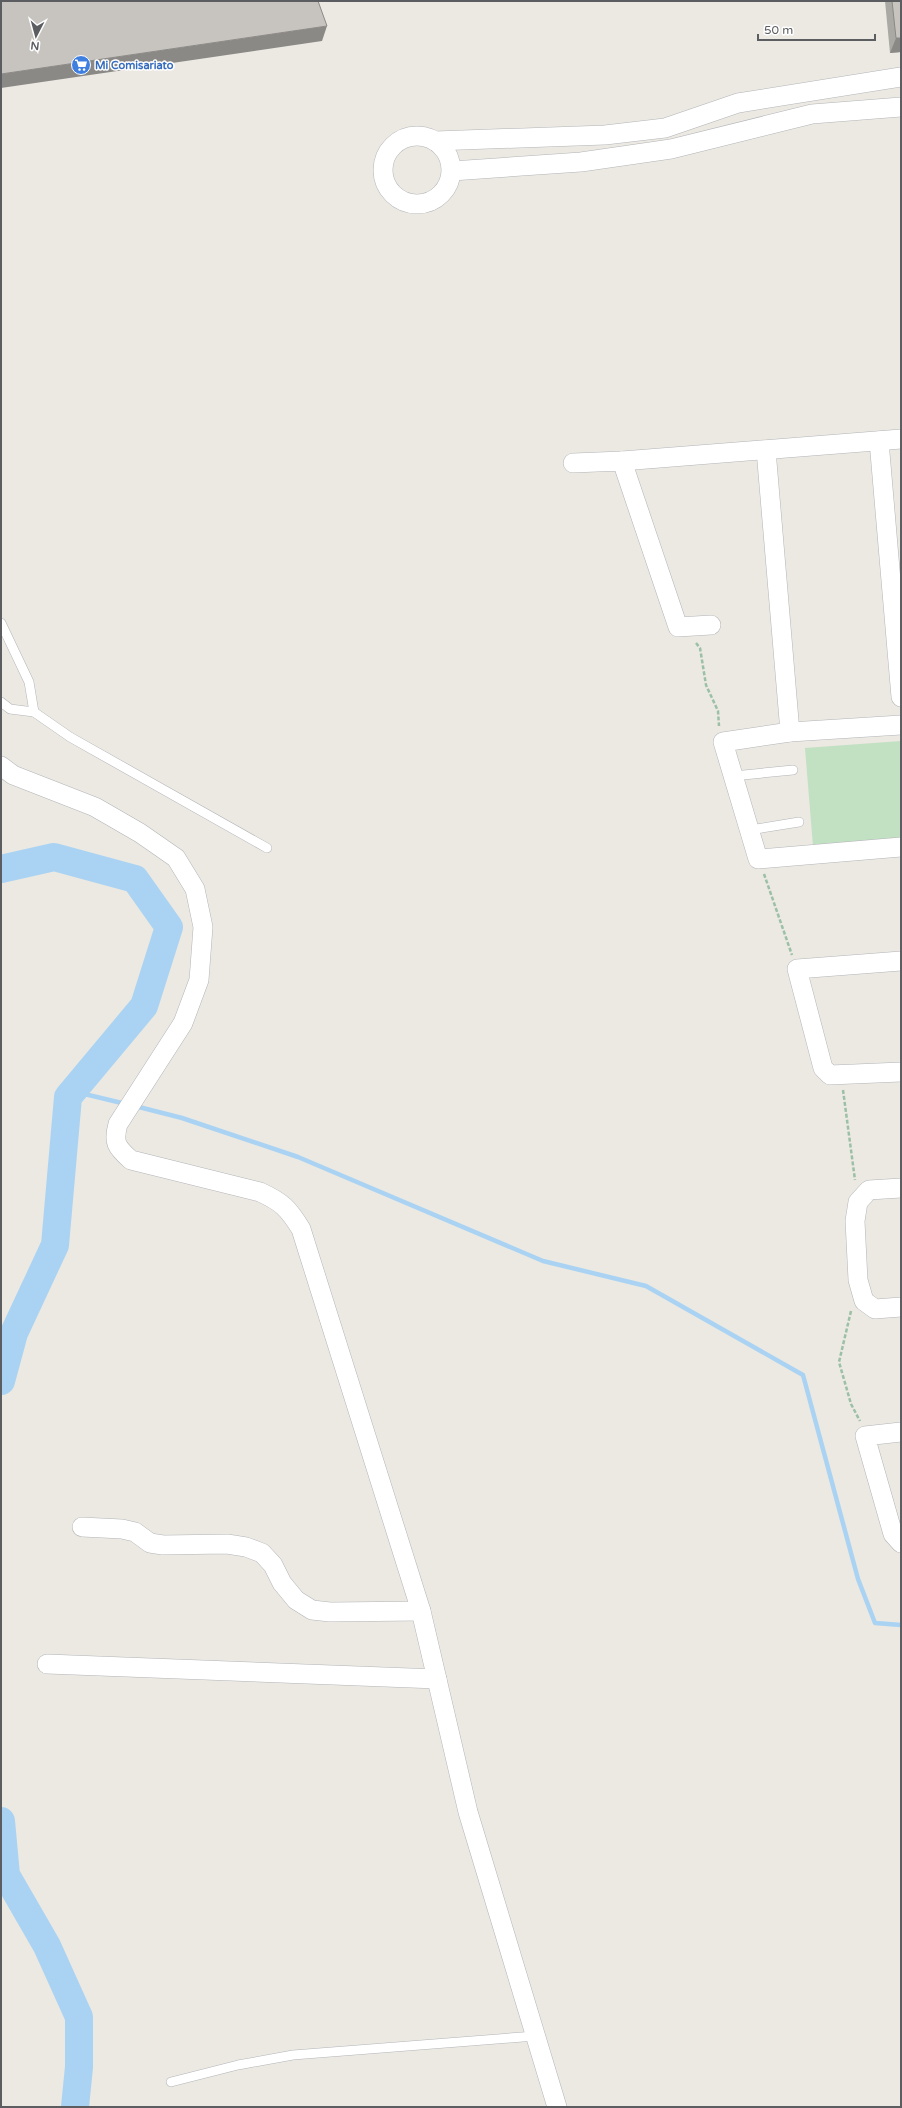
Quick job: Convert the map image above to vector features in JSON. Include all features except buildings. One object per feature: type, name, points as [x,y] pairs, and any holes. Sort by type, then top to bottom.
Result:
[{"type":"street","points":[[435,140],[447,154],[452,171],[447,188],[434,200],[425,203],[407,203],[399,199],[387,186],[383,169],[388,152],[393,145],[409,136],[418,136],[435,140],[605,135],[664,128],[738,103],[896,77],[901,100]]},
{"type":"street","points":[[452,171],[581,162],[671,149],[812,114],[901,107]]},
{"type":"street","points":[[664,128],[671,149]]},
{"type":"street","points":[[573,463],[622,461],[901,439]]},
{"type":"street","points":[[879,441],[901,697]]},
{"type":"street","points":[[766,450],[790,732]]},
{"type":"street","points":[[622,461],[678,627],[711,625]]},
{"type":"street","points":[[901,725],[790,732],[723,742],[758,859],[901,847]]},
{"type":"street","points":[[1,766],[13,775],[95,807],[140,833],[176,858],[195,889],[203,927],[199,980],[183,1024],[118,1124],[114,1136],[119,1150],[131,1160],[260,1192],[280,1201],[290,1211],[300,1229],[421,1611],[468,1812],[557,2107]]},
{"type":"street","points":[[901,961],[797,969],[822,1068],[830,1075],[841,1076],[901,1072]]},
{"type":"street","points":[[901,1188],[869,1190],[858,1202],[855,1221],[858,1280],[864,1301],[875,1309],[901,1307]]},
{"type":"street","points":[[901,1432],[866,1436],[893,1534],[901,1543]]},
{"type":"street","points":[[82,1527],[135,1532],[150,1543],[163,1546],[227,1544],[246,1547],[262,1553],[273,1565],[282,1583],[296,1600],[312,1610],[330,1612],[421,1611]]},
{"type":"street","points":[[47,1664],[437,1679]]},
{"type":"lane","points":[[1,623],[29,682],[34,712]]},
{"type":"lane","points":[[1,702],[10,710],[34,712],[70,737],[267,848]]},
{"type":"lane","points":[[733,776],[793,770]]},
{"type":"lane","points":[[750,830],[799,822]]},
{"type":"lane","points":[[171,2082],[238,2065],[293,2055],[535,2036]]},
{"type":"path","points":[[678,627],[692,638],[700,648],[706,685],[718,711],[719,728],[723,742]]},
{"type":"path","points":[[758,859],[797,969]]},
{"type":"path","points":[[841,1076],[858,1202]]},
{"type":"path","points":[[851,1309],[839,1362],[851,1404],[862,1424],[866,1436]]},
{"type":"green space","points":[[901,741],[901,839],[813,846],[805,748]]},
{"type":"waterway","points":[[1,869],[54,857],[135,879],[169,927],[144,1006],[68,1097],[55,1245],[14,1333],[1,1381]]},
{"type":"waterway","points":[[72,1091],[126,1104]]},
{"type":"waterway","points":[[135,1106],[182,1118],[298,1157],[543,1261],[646,1286],[803,1375],[858,1579],[875,1623],[901,1625]]},
{"type":"waterway","points":[[1,1821],[6,1875],[47,1946],[79,2017],[79,2067],[75,2107]]},
{"type":"place","name":"Mi Comisariato","points":[[81,65]]}]
